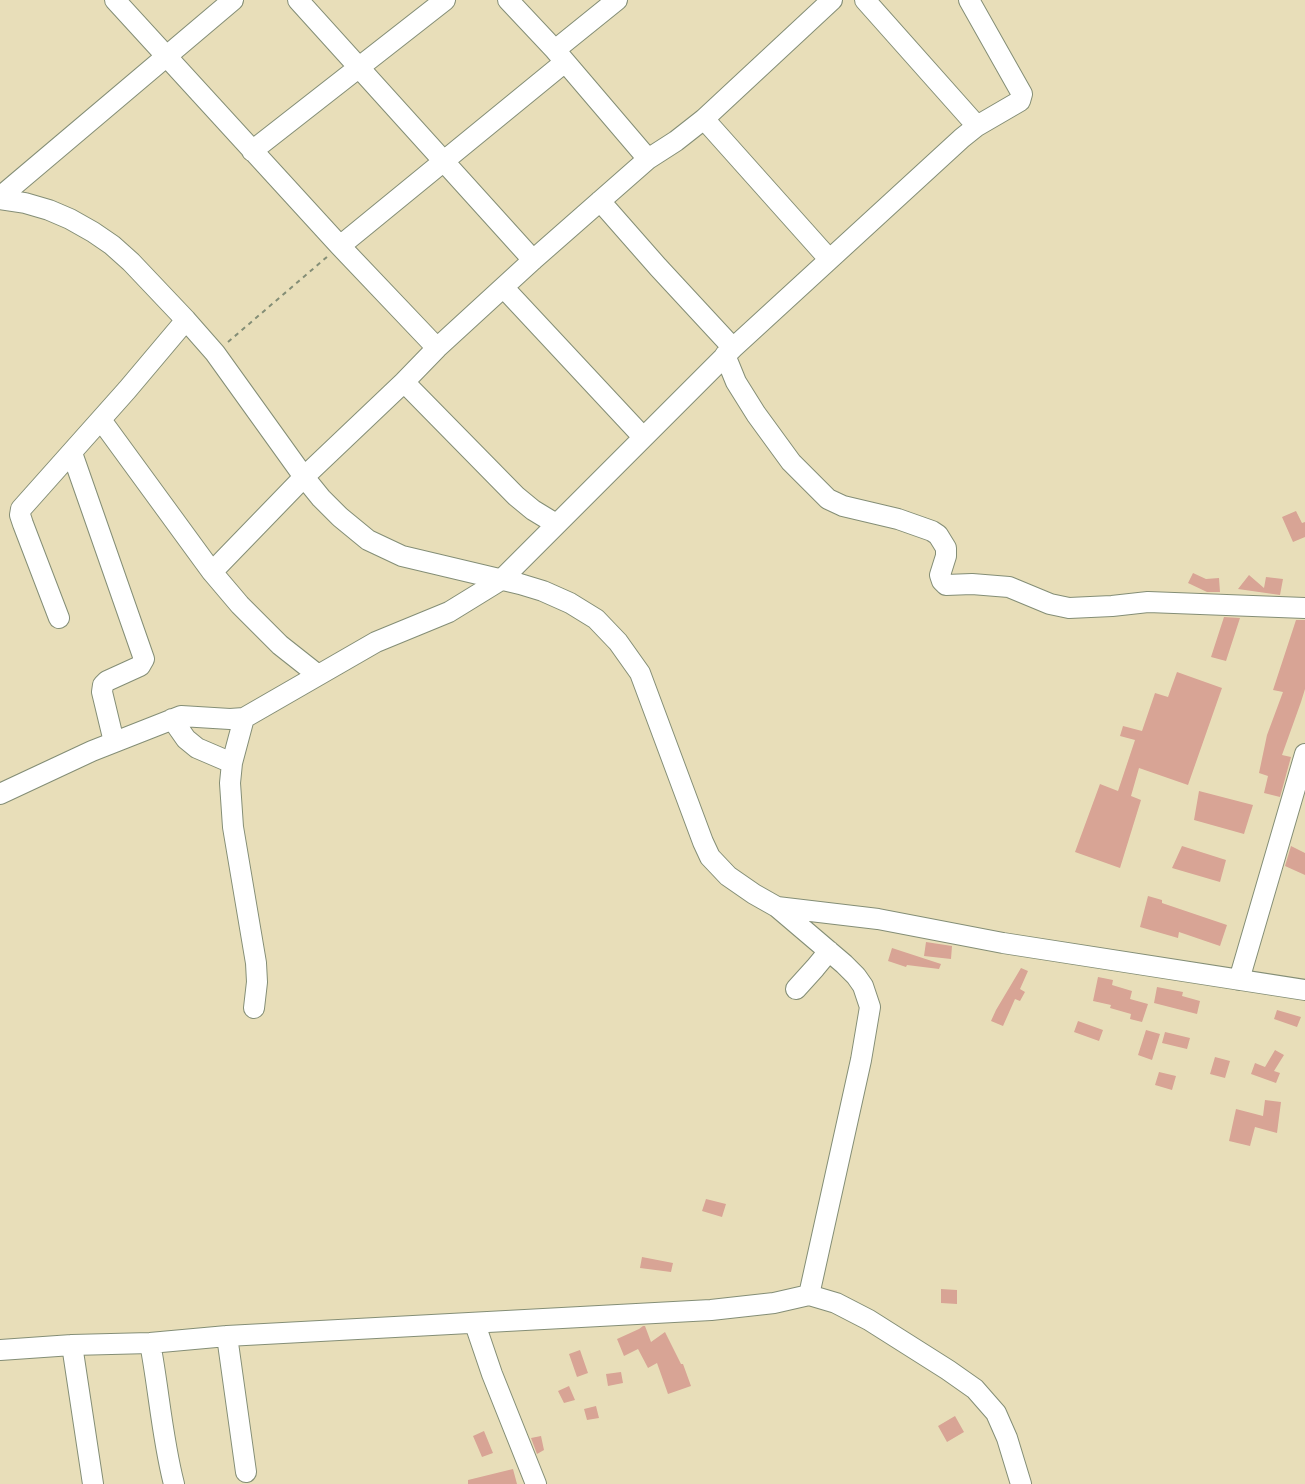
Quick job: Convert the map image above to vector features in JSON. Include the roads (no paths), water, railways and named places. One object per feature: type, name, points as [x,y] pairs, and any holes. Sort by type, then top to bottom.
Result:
[{"type":"street","points":[[115,0],[252,151],[437,348]]},
{"type":"street","points":[[0,198],[233,0]]},
{"type":"street","points":[[298,0],[533,261]]},
{"type":"street","points":[[252,151],[445,0]]},
{"type":"street","points":[[508,0],[560,56],[648,159]]},
{"type":"street","points":[[340,246],[442,161],[560,56],[617,0]]},
{"type":"street","points":[[212,572],[304,477],[437,348],[648,159],[704,119],[831,0]]},
{"type":"street","points":[[865,0],[977,126]]},
{"type":"street","points":[[0,794],[92,751],[181,716],[244,718],[376,642],[449,612],[501,580],[729,351],[977,126],[1020,100],[1022,94],[969,0]]},
{"type":"street","points":[[704,119],[829,259]]},
{"type":"street","points":[[0,198],[49,210],[70,219],[112,245],[215,353],[321,498],[368,540],[402,556],[543,591],[596,619],[618,642],[640,673],[710,857],[728,876],[777,907],[844,964],[863,986],[870,1007],[861,1060],[809,1295]]},
{"type":"street","points":[[600,201],[729,351],[736,382],[791,462],[828,499],[843,506],[898,519],[938,535],[946,549],[940,575],[946,585],[1003,586],[1069,608],[1148,602],[1305,608]]},
{"type":"street","points":[[504,288],[643,437]]},
{"type":"street","points":[[59,618],[20,513],[23,506],[101,420],[186,320]]},
{"type":"street","points":[[404,382],[516,496],[556,524]]},
{"type":"street","points":[[101,420],[212,572],[240,605],[280,645],[318,675]]},
{"type":"street","points":[[72,453],[144,659],[140,666],[106,681],[103,685],[102,692],[114,742]]},
{"type":"street","points":[[244,718],[232,763],[230,783],[233,827],[256,963],[257,982],[254,1008]]},
{"type":"street","points":[[172,719],[186,739],[197,748],[232,763]]},
{"type":"street","points":[[1239,980],[1305,752],[1302,741],[1305,739]]},
{"type":"street","points":[[777,907],[878,919],[1003,943],[1305,990]]},
{"type":"street","points":[[796,989],[829,951]]},
{"type":"street","points":[[0,1350],[711,1310],[774,1304],[809,1295],[836,1303],[869,1320],[975,1389],[996,1413],[1007,1438],[1021,1484]]},
{"type":"street","points":[[475,1324],[492,1374],[536,1484]]},
{"type":"street","points":[[226,1336],[246,1472]]},
{"type":"street","points":[[150,1343],[174,1484]]},
{"type":"street","points":[[72,1346],[93,1484]]}]
